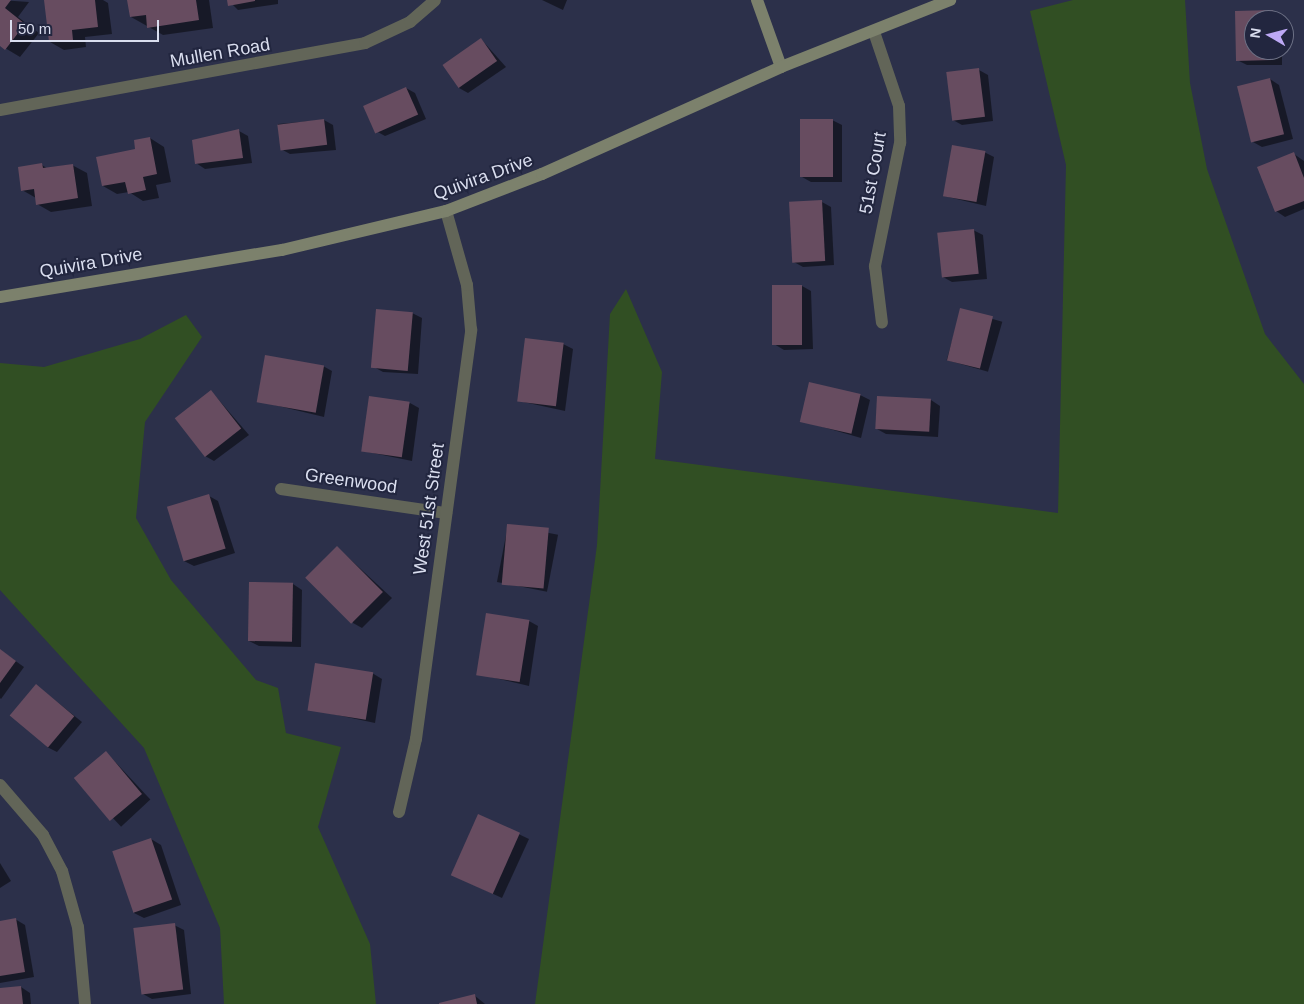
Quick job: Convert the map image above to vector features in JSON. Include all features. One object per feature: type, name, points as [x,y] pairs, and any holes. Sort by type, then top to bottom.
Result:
[{"type":"main road","points":[[757,0],[780,67]]},
{"type":"main road","name":"Quivira Drive","points":[[0,297],[282,250],[446,211],[542,174],[780,67],[874,32],[950,0]]},
{"type":"street","name":"Mullen Road","points":[[0,110],[365,43],[410,22],[435,0]]},
{"type":"street","name":"51st Court","points":[[874,32],[899,106],[900,143],[875,266],[882,323]]},
{"type":"street","name":"West 51st Street","points":[[399,812],[416,739],[471,330],[467,285],[446,211]]},
{"type":"street","name":"Greenwood","points":[[281,489],[446,513]]},
{"type":"street","points":[[0,785],[43,835],[62,871],[78,927],[85,1004]]},
{"type":"green space","points":[[1073,0],[1185,0],[1190,83],[1207,169],[1265,334],[1304,384],[1304,1004],[535,1004],[597,545],[610,314],[626,289],[662,372],[655,459],[1058,513],[1066,165],[1030,11]]},
{"type":"green space","points":[[186,315],[202,337],[145,422],[136,518],[171,580],[256,680],[278,688],[286,733],[341,747],[318,827],[370,944],[376,1004],[224,1004],[220,928],[144,748],[0,590],[0,363],[44,367],[140,339]]},
{"type":"building","points":[[0,0],[11,0],[5,8],[25,24],[5,50],[0,46]]},
{"type":"building","points":[[44,0],[95,0],[98,27],[72,30],[73,40],[49,42]]},
{"type":"building","points":[[127,0],[196,0],[199,20],[147,28],[146,15],[130,17]]},
{"type":"building","points":[[227,0],[255,0],[255,1],[228,6]]},
{"type":"building","points":[[1235,11],[1244,11],[1244,60],[1273,60],[1236,61]]},
{"type":"building","points":[[481,38],[497,61],[459,88],[442,65]]},
{"type":"building","points":[[979,68],[985,117],[952,121],[946,72]]},
{"type":"building","points":[[1270,78],[1284,134],[1251,143],[1237,86]]},
{"type":"building","points":[[406,87],[418,114],[375,134],[363,106]]},
{"type":"building","points":[[324,119],[327,145],[281,151],[277,125]]},
{"type":"building","points":[[800,119],[833,119],[833,177],[800,177]]},
{"type":"building","points":[[239,129],[243,158],[195,164],[192,140]]},
{"type":"building","points":[[150,137],[157,174],[143,177],[146,190],[128,194],[125,182],[102,186],[96,157],[135,149],[134,140]]},
{"type":"building","points":[[952,145],[985,151],[976,202],[943,196]]},
{"type":"building","points":[[1294,152],[1304,178],[1304,201],[1275,212],[1257,167]]},
{"type":"building","points":[[42,163],[43,168],[73,164],[78,198],[36,205],[34,189],[21,191],[18,167]]},
{"type":"building","points":[[822,200],[825,261],[792,263],[789,202]]},
{"type":"building","points":[[974,229],[979,274],[942,278],[937,233]]},
{"type":"building","points":[[772,285],[802,285],[802,345],[772,345]]},
{"type":"building","points":[[960,308],[993,316],[980,369],[947,360]]},
{"type":"building","points":[[376,309],[413,312],[408,371],[371,368]]},
{"type":"building","points":[[525,338],[564,343],[556,406],[517,402]]},
{"type":"building","points":[[265,355],[324,365],[316,413],[257,402]]},
{"type":"building","points":[[809,382],[861,394],[851,434],[800,422]]},
{"type":"building","points":[[211,390],[241,429],[205,457],[175,418]]},
{"type":"building","points":[[369,396],[410,402],[402,457],[361,451]]},
{"type":"building","points":[[877,396],[931,399],[929,432],[875,429]]},
{"type":"building","points":[[209,494],[226,549],[184,561],[167,507]]},
{"type":"building","points":[[507,524],[549,528],[544,588],[502,585]]},
{"type":"building","points":[[337,546],[383,592],[351,624],[305,578]]},
{"type":"building","points":[[249,582],[293,583],[292,642],[248,641]]},
{"type":"building","points":[[486,613],[529,620],[520,682],[476,675]]},
{"type":"building","points":[[0,649],[16,661],[0,683]]},
{"type":"building","points":[[315,663],[373,672],[366,720],[307,710]]},
{"type":"building","points":[[36,684],[74,716],[48,748],[10,715]]},
{"type":"building","points":[[106,751],[142,794],[110,821],[74,778]]},
{"type":"building","points":[[478,814],[520,833],[493,894],[451,875]]},
{"type":"building","points":[[151,838],[172,899],[133,913],[112,851]]},
{"type":"building","points":[[16,918],[25,972],[0,976],[0,921]]},
{"type":"building","points":[[175,923],[183,990],[141,995],[133,928]]},
{"type":"building","points":[[21,986],[23,1004],[0,1004],[0,988]]},
{"type":"building","points":[[475,994],[477,1004],[439,1004],[439,1003]]}]
